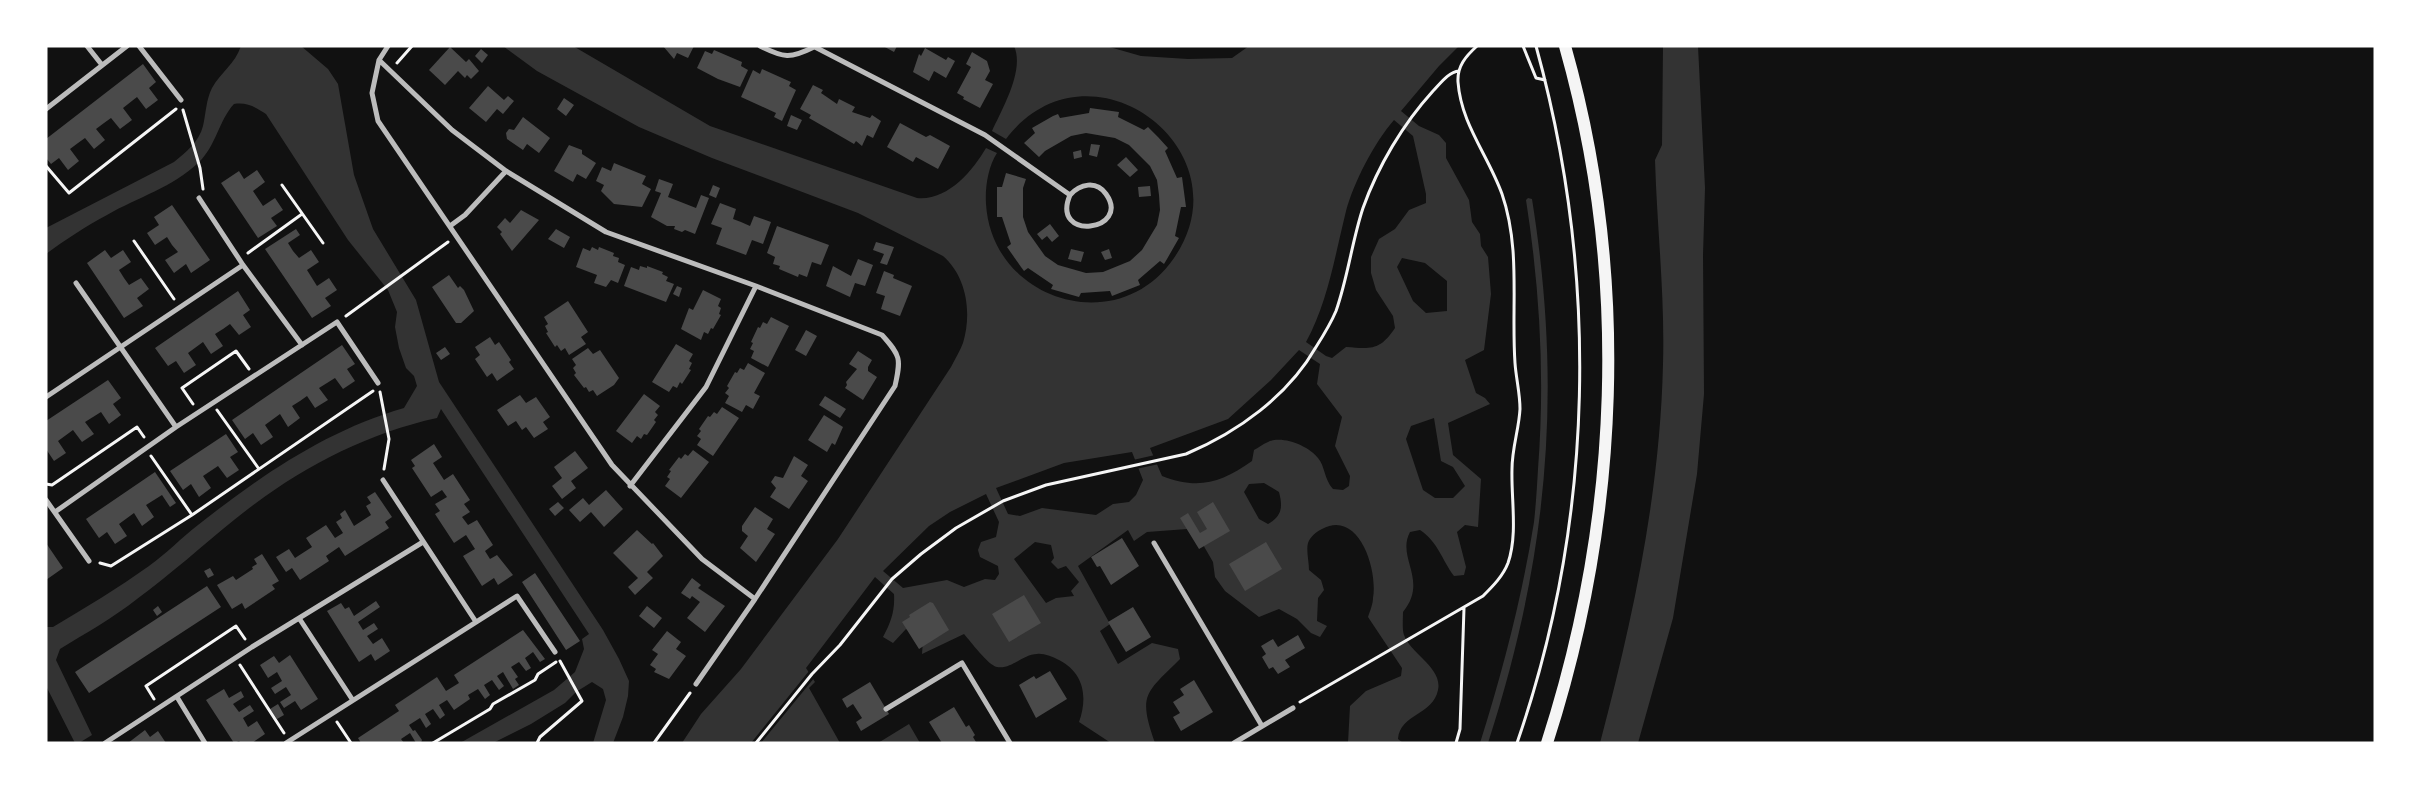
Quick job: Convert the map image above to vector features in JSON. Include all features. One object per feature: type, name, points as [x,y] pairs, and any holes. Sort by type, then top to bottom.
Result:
[{"type":"main road","points":[[1547,743],[1574,650],[1591,572],[1602,490],[1609,393],[1609,324],[1600,218],[1590,151],[1566,46]]},
{"type":"street","points":[[87,46],[102,65]]},
{"type":"street","points":[[46,109],[127,46]]},
{"type":"street","points":[[139,46],[180,100]]},
{"type":"street","points":[[388,46],[379,60],[372,93],[378,121],[612,464],[630,486],[702,559],[755,599]]},
{"type":"street","points":[[760,46],[774,53],[794,56],[813,47],[984,135],[1070,195]]},
{"type":"street","points":[[379,60],[452,130],[506,171],[606,232],[756,286],[882,335],[897,351],[899,366],[896,386],[755,599],[696,684]]},
{"type":"street","points":[[450,226],[465,215],[497,183],[506,171]]},
{"type":"street","points":[[1087,185],[1095,186],[1104,191],[1110,206],[1106,218],[1101,224],[1088,228],[1076,224],[1070,218],[1067,209],[1070,195],[1075,189],[1087,185]]},
{"type":"street","points":[[199,198],[243,266],[302,346]]},
{"type":"street","points":[[46,397],[243,266]]},
{"type":"street","points":[[76,283],[176,427]]},
{"type":"street","points":[[630,486],[706,386],[756,286]]},
{"type":"street","points":[[55,512],[176,427],[337,322],[378,382]]},
{"type":"street","points":[[383,480],[476,622]]},
{"type":"street","points":[[46,500],[89,561]]},
{"type":"street","points":[[105,743],[252,647],[422,542]]},
{"type":"street","points":[[1154,543],[1262,726]]},
{"type":"street","points":[[288,742],[352,699],[517,596],[555,652]]},
{"type":"street","points":[[299,618],[352,699]]},
{"type":"street","points":[[886,709],[962,663],[1010,743]]},
{"type":"street","points":[[177,697],[205,743]]},
{"type":"street","points":[[1234,743],[1293,708]]},
{"type":"path","points":[[390,71],[412,46]]},
{"type":"path","points":[[1293,708],[1385,652],[1464,608],[1492,587],[1508,562],[1513,530],[1512,463],[1520,408],[1515,363],[1515,279],[1509,224],[1502,194],[1464,114],[1458,81],[1459,71],[1465,57],[1476,46]]},
{"type":"path","points":[[1522,46],[1532,73],[1538,80],[1545,80]]},
{"type":"path","points":[[1517,743],[1539,672],[1556,600],[1572,507],[1579,422],[1581,340],[1570,204],[1545,80],[1536,46]]},
{"type":"path","points":[[756,743],[812,674],[840,645],[892,579],[938,540],[991,506],[1046,485],[1194,451],[1237,428],[1292,381],[1310,358],[1335,313],[1363,209],[1372,185],[1403,129],[1446,78],[1459,71]]},
{"type":"path","points":[[46,166],[68,193],[182,105],[200,168],[203,189],[199,198]]},
{"type":"path","points":[[282,185],[323,243]]},
{"type":"path","points":[[239,260],[302,214]]},
{"type":"path","points":[[337,322],[457,236]]},
{"type":"path","points":[[134,241],[180,308]]},
{"type":"path","points":[[199,413],[182,388],[236,351],[255,377]]},
{"type":"path","points":[[89,561],[111,566],[192,515],[379,387],[389,438],[383,480]]},
{"type":"path","points":[[213,404],[259,469]]},
{"type":"path","points":[[46,484],[52,485],[137,427],[148,448],[192,515]]},
{"type":"path","points":[[1456,743],[1460,729],[1464,608]]},
{"type":"path","points":[[160,708],[146,686],[162,675],[236,626],[252,647]]},
{"type":"path","points":[[236,658],[288,742]]},
{"type":"path","points":[[433,743],[490,709],[493,704],[534,680],[538,674],[560,660]]},
{"type":"path","points":[[537,743],[540,738],[582,701],[566,672]]},
{"type":"path","points":[[654,743],[696,684]]},
{"type":"path","points":[[332,713],[351,743]]},
{"type":"shaded area","points":[[241,46],[301,46],[328,69],[338,84],[354,175],[373,229],[416,300],[439,382],[603,630],[629,681],[623,717],[613,743],[593,743],[606,700],[603,689],[592,682],[576,692],[565,703],[531,724],[493,743],[460,743],[554,690],[575,672],[584,649],[582,639],[589,634],[441,409],[437,418],[382,434],[356,445],[330,457],[280,486],[234,520],[128,606],[60,649],[56,660],[92,735],[79,743],[75,743],[46,686],[46,627],[53,627],[137,574],[221,507],[295,456],[348,429],[404,408],[417,386],[414,376],[406,368],[399,348],[395,327],[397,312],[388,290],[348,240],[266,114],[251,106],[234,104],[205,156],[178,179],[91,224],[46,254],[46,228],[174,162],[192,146],[201,132],[212,88],[232,63]]},
{"type":"shaded area","points":[[503,46],[573,46],[710,126],[917,198],[928,198],[938,195],[958,183],[974,166],[986,148],[997,153],[991,164],[988,177],[986,204],[994,238],[1010,265],[1033,285],[1061,298],[1091,303],[1122,298],[1150,283],[1174,258],[1192,217],[1191,178],[1175,144],[1149,117],[1115,100],[1077,97],[1040,109],[1006,139],[992,131],[1015,78],[1017,56],[1014,46],[1106,46],[1141,56],[1188,59],[1232,58],[1249,46],[1459,46],[1439,66],[1401,111],[1419,126],[1439,135],[1446,143],[1446,158],[1469,200],[1472,222],[1480,234],[1481,246],[1488,257],[1491,294],[1484,350],[1465,360],[1476,393],[1485,398],[1490,404],[1448,423],[1453,455],[1481,479],[1478,527],[1465,525],[1457,532],[1466,567],[1464,575],[1454,576],[1436,546],[1420,530],[1410,532],[1407,542],[1413,590],[1403,612],[1403,633],[1407,642],[1436,675],[1438,690],[1430,705],[1404,724],[1398,739],[1403,743],[1348,743],[1350,706],[1366,691],[1401,676],[1402,668],[1368,617],[1374,586],[1369,559],[1363,546],[1356,535],[1346,527],[1335,525],[1316,533],[1310,539],[1307,546],[1309,570],[1321,580],[1324,590],[1318,598],[1317,621],[1327,626],[1320,637],[1311,633],[1297,619],[1279,609],[1259,617],[1225,591],[1215,577],[1213,562],[1198,536],[1187,529],[1147,532],[1134,541],[1128,530],[1078,566],[1110,624],[1100,631],[1118,664],[1152,643],[1178,649],[1180,659],[1152,688],[1146,704],[1155,743],[1111,743],[1079,722],[1083,704],[1082,686],[1074,672],[1059,660],[1039,654],[1027,656],[1007,666],[997,667],[984,658],[964,634],[922,654],[923,640],[906,629],[893,643],[883,637],[892,616],[894,594],[875,577],[806,668],[815,682],[809,688],[840,743],[682,743],[701,714],[741,669],[838,539],[951,367],[962,346],[966,332],[967,308],[965,296],[958,274],[943,256],[858,213],[712,158],[639,127],[537,71]],"holes":[[[1394,120],[1413,136],[1426,194],[1426,203],[1409,210],[1395,229],[1379,239],[1371,257],[1371,273],[1376,290],[1393,316],[1395,328],[1385,341],[1380,344],[1369,348],[1346,347],[1332,358],[1306,342],[1314,327],[1325,295],[1346,211],[1354,188],[1379,140]],[[1402,258],[1425,263],[1447,281],[1447,311],[1426,313],[1413,301],[1397,267]],[[1299,350],[1320,364],[1317,384],[1342,417],[1335,446],[1350,476],[1349,486],[1343,490],[1333,489],[1320,461],[1314,454],[1295,443],[1280,440],[1268,442],[1254,450],[1252,461],[1241,469],[1219,479],[1209,482],[1187,483],[1162,476],[1150,448],[1228,419],[1271,380]],[[1434,418],[1441,461],[1453,467],[1465,486],[1453,498],[1435,498],[1423,490],[1406,439],[1411,426]],[[1132,452],[1143,480],[1136,495],[1129,502],[1113,504],[1096,515],[1042,508],[1020,516],[1008,514],[996,488],[1064,463]],[[1264,483],[1279,492],[1281,502],[1279,514],[1268,524],[1259,519],[1244,492],[1249,484]],[[986,494],[999,522],[996,537],[981,542],[978,550],[980,557],[998,566],[999,574],[995,580],[985,579],[964,587],[947,580],[903,588],[883,571],[929,526],[950,512]],[[1035,542],[1051,545],[1054,558],[1051,562],[1058,569],[1066,566],[1079,582],[1071,591],[1074,596],[1056,598],[1046,603],[1014,559]]]},
{"type":"shaded area","points":[[1663,46],[1698,46],[1705,188],[1703,255],[1704,394],[1697,474],[1673,618],[1638,743],[1600,743],[1634,602],[1657,460],[1661,412],[1663,338],[1655,160],[1662,145]]},
{"type":"shaded area","points":[[1528,198],[1532,199],[1547,339],[1548,407],[1544,474],[1525,607],[1488,743],[1480,743],[1518,606],[1534,522],[1540,435],[1541,368],[1535,267],[1526,200]]},
{"type":"shaded area","points":[[909,724],[920,743],[878,743]]},
{"type":"pier","points":[[1155,455],[1159,464],[1136,469],[1133,460]]},
{"type":"pier","points":[[809,671],[815,677],[761,743],[751,743]]},
{"type":"building","points":[[663,46],[694,46],[688,58],[677,53],[674,59]]},
{"type":"building","points":[[883,46],[897,46],[894,52]]},
{"type":"building","points":[[450,47],[466,62],[469,59],[479,71],[471,79],[467,75],[465,78],[458,71],[445,85],[429,70]]},
{"type":"building","points":[[925,48],[946,60],[948,57],[955,61],[946,78],[934,71],[929,81],[913,72],[919,54],[921,56]]},
{"type":"building","points":[[481,49],[488,55],[482,63],[475,56]]},
{"type":"building","points":[[714,50],[742,62],[741,66],[748,70],[740,87],[718,79],[697,68],[705,51],[712,54]]},
{"type":"building","points":[[972,52],[987,61],[990,71],[985,80],[993,84],[980,108],[963,99],[964,97],[957,93],[971,67],[966,64]]},
{"type":"building","points":[[143,64],[156,82],[149,88],[158,100],[146,109],[137,97],[123,108],[132,120],[120,129],[111,118],[96,129],[105,140],[94,149],[85,138],[70,149],[79,161],[68,170],[59,158],[51,164],[46,158],[46,139]]},
{"type":"building","points":[[762,69],[791,82],[789,86],[796,90],[782,121],[774,117],[776,113],[741,97],[753,70],[760,74]]},
{"type":"building","points":[[813,85],[823,90],[821,93],[837,104],[839,99],[855,107],[852,112],[870,118],[872,115],[881,121],[873,138],[867,135],[862,146],[856,141],[854,144],[809,118],[811,115],[800,109]]},
{"type":"building","points":[[488,86],[504,100],[508,96],[514,101],[503,114],[497,109],[486,122],[469,108]]},
{"type":"building","points":[[564,98],[574,105],[566,116],[557,109]]},
{"type":"building","points":[[1090,108],[1119,112],[1118,117],[1144,130],[1148,127],[1158,137],[1168,148],[1165,151],[1177,178],[1182,177],[1186,207],[1181,207],[1175,236],[1179,238],[1167,259],[1164,264],[1160,261],[1138,280],[1140,285],[1112,296],[1110,291],[1081,293],[1079,297],[1051,289],[1053,285],[1028,268],[1024,271],[1021,267],[1007,247],[1011,244],[1002,217],[997,217],[997,187],[1002,187],[1006,173],[1026,179],[1023,188],[1023,217],[1028,232],[1045,256],[1058,265],[1086,273],[1103,272],[1130,261],[1142,250],[1157,225],[1160,210],[1159,195],[1157,180],[1150,166],[1129,145],[1115,138],[1086,133],[1071,136],[1045,151],[1039,157],[1024,143],[1035,133],[1032,128],[1053,116],[1058,114],[1060,118],[1089,113]]},
{"type":"building","points":[[791,115],[802,120],[797,130],[787,126]]},
{"type":"building","points":[[523,117],[550,138],[539,153],[527,144],[523,150],[507,139],[506,133],[509,129],[514,130]]},
{"type":"building","points":[[900,123],[926,137],[930,135],[950,146],[938,169],[916,157],[913,162],[887,147]]},
{"type":"building","points":[[1091,144],[1100,145],[1097,157],[1089,155]]},
{"type":"building","points":[[569,145],[582,150],[582,154],[596,163],[586,179],[577,174],[573,182],[554,171]]},
{"type":"building","points":[[1081,150],[1082,157],[1074,159],[1073,152]]},
{"type":"building","points":[[1126,157],[1138,170],[1130,177],[1117,165]]},
{"type":"building","points":[[614,163],[646,176],[642,184],[651,189],[642,207],[614,204],[601,191],[604,185],[596,181],[602,167],[611,171]]},
{"type":"building","points":[[257,170],[265,182],[253,191],[263,206],[275,198],[283,210],[271,218],[277,226],[258,238],[221,183],[239,171],[244,179]]},
{"type":"building","points":[[659,179],[673,184],[668,197],[696,208],[701,195],[709,198],[695,234],[685,230],[682,232],[674,229],[675,226],[667,226],[651,217],[661,193],[655,191]]},
{"type":"building","points":[[713,185],[720,188],[716,198],[709,195]]},
{"type":"building","points":[[1150,186],[1151,196],[1139,197],[1138,187]]},
{"type":"building","points":[[720,203],[736,209],[733,219],[750,226],[754,216],[771,222],[763,244],[752,240],[746,255],[716,244],[722,228],[711,224]]},
{"type":"building","points":[[172,205],[210,260],[191,273],[186,264],[174,273],[165,260],[178,252],[167,237],[155,245],[147,233],[159,225],[154,217]]},
{"type":"building","points":[[521,210],[539,220],[512,251],[500,234],[502,232],[497,227],[505,218],[510,223]]},
{"type":"building","points":[[1050,224],[1059,236],[1052,242],[1047,236],[1042,240],[1037,234]]},
{"type":"building","points":[[777,226],[829,245],[821,265],[812,262],[807,277],[799,274],[798,277],[779,269],[780,266],[773,264],[775,257],[767,253]]},
{"type":"building","points":[[296,229],[300,235],[288,243],[293,251],[299,258],[311,250],[319,262],[307,270],[317,286],[329,278],[337,290],[325,298],[331,306],[312,318],[265,249]]},
{"type":"building","points":[[556,229],[570,237],[564,248],[548,239]]},
{"type":"building","points":[[876,242],[894,247],[887,265],[880,263],[884,254],[873,250]]},
{"type":"building","points":[[592,247],[598,250],[599,247],[614,253],[613,256],[619,258],[618,262],[625,265],[618,283],[611,280],[606,287],[594,283],[597,275],[576,267],[583,248],[590,251]]},
{"type":"building","points":[[1071,249],[1084,252],[1081,262],[1068,259]]},
{"type":"building","points":[[1109,249],[1112,258],[1105,260],[1101,252]]},
{"type":"building","points":[[105,250],[111,258],[123,250],[131,262],[119,270],[124,278],[129,285],[141,278],[149,289],[137,298],[143,306],[124,318],[87,263]]},
{"type":"building","points":[[858,259],[873,265],[865,286],[855,283],[850,297],[826,286],[833,266],[851,276]]},
{"type":"building","points":[[640,266],[647,268],[647,266],[663,272],[662,274],[668,277],[666,281],[674,284],[666,302],[624,286],[631,267],[639,270]]},
{"type":"building","points":[[884,271],[894,275],[893,278],[912,286],[900,316],[881,309],[885,296],[876,293]]},
{"type":"building","points":[[449,275],[458,288],[460,286],[464,290],[474,311],[461,323],[456,323],[432,287]]},
{"type":"building","points":[[677,286],[682,288],[679,297],[673,294]]},
{"type":"building","points":[[703,290],[721,299],[718,306],[721,308],[719,314],[721,315],[708,334],[704,332],[701,340],[681,329],[689,308],[693,310]]},
{"type":"building","points":[[238,291],[250,310],[243,315],[251,327],[239,335],[230,324],[215,334],[223,346],[211,354],[203,342],[188,353],[196,365],[184,373],[176,361],[168,366],[155,348]]},
{"type":"building","points":[[568,301],[588,332],[581,337],[586,344],[569,355],[565,348],[561,351],[557,345],[555,347],[546,333],[548,332],[545,326],[548,324],[544,317]]},
{"type":"building","points":[[771,317],[789,326],[768,367],[751,358],[754,351],[750,349],[758,327],[760,328],[763,322],[767,324]]},
{"type":"building","points":[[806,330],[817,336],[806,356],[795,350]]},
{"type":"building","points":[[490,337],[495,345],[499,342],[511,360],[509,362],[514,369],[497,381],[492,373],[487,377],[475,359],[480,355],[475,347]]},
{"type":"building","points":[[676,344],[693,354],[689,361],[692,363],[689,369],[691,370],[682,384],[680,382],[677,388],[673,386],[669,392],[652,382]]},
{"type":"building","points":[[342,345],[355,364],[347,369],[355,381],[343,389],[335,378],[319,388],[328,400],[315,408],[307,396],[292,406],[300,418],[288,427],[280,414],[265,425],[273,437],[261,445],[253,433],[245,439],[232,420]]},
{"type":"building","points":[[445,347],[450,354],[441,360],[436,353]]},
{"type":"building","points":[[588,348],[593,354],[600,350],[619,378],[614,385],[597,396],[593,390],[589,392],[586,387],[584,388],[574,375],[576,373],[573,368],[576,365],[572,359]]},
{"type":"building","points":[[858,351],[872,360],[868,371],[877,377],[863,400],[845,388],[846,382],[857,369],[849,364]]},
{"type":"building","points":[[748,363],[765,373],[754,393],[760,396],[753,409],[746,405],[742,412],[725,403],[729,396],[725,393],[735,372],[737,373],[740,368],[744,370]]},
{"type":"building","points":[[108,380],[121,398],[113,404],[121,415],[109,424],[101,412],[85,422],[94,434],[82,442],[73,430],[58,441],[66,453],[54,461],[46,449],[46,421]]},
{"type":"building","points":[[644,394],[660,406],[655,412],[658,415],[654,420],[656,422],[647,435],[644,434],[641,439],[637,436],[632,443],[616,431]]},
{"type":"building","points":[[520,395],[526,403],[536,397],[550,417],[543,422],[548,429],[534,438],[526,427],[522,430],[516,421],[508,426],[497,410]]},
{"type":"building","points":[[825,396],[846,409],[840,418],[819,405]]},
{"type":"building","points":[[722,407],[739,418],[713,456],[697,445],[701,439],[697,436],[701,431],[699,429],[708,416],[710,417],[714,412],[717,414]]},
{"type":"building","points":[[824,415],[843,427],[835,445],[832,443],[827,452],[808,440]]},
{"type":"building","points":[[226,434],[238,452],[230,457],[239,470],[227,478],[218,466],[203,476],[211,488],[199,497],[191,484],[183,490],[170,471]]},
{"type":"building","points":[[434,444],[442,457],[433,463],[444,480],[453,474],[470,500],[464,504],[470,512],[462,517],[468,525],[477,520],[493,545],[485,551],[490,559],[497,555],[513,575],[498,585],[494,578],[482,586],[463,556],[475,549],[466,535],[454,543],[435,514],[440,511],[435,504],[447,497],[442,490],[431,497],[412,468],[415,466],[411,460]]},
{"type":"building","points":[[693,450],[709,462],[681,498],[665,486],[670,479],[667,477],[671,471],[669,470],[679,457],[681,459],[685,454],[688,456]]},
{"type":"building","points":[[575,451],[588,468],[571,481],[576,488],[562,499],[552,486],[562,478],[554,467]]},
{"type":"building","points":[[794,456],[808,465],[801,476],[808,481],[789,509],[770,497],[776,488],[771,482],[775,476],[783,478]]},
{"type":"building","points":[[155,472],[176,503],[170,507],[162,495],[146,505],[154,517],[142,526],[134,513],[119,524],[127,536],[115,544],[107,532],[99,538],[86,519]]},
{"type":"building","points":[[606,490],[623,509],[604,527],[591,512],[580,522],[569,510],[583,498],[589,505]]},
{"type":"building","points":[[375,492],[392,517],[385,522],[389,528],[345,556],[339,547],[326,556],[329,561],[300,580],[292,568],[286,572],[276,557],[289,549],[295,558],[312,547],[306,538],[326,525],[335,538],[343,533],[336,522],[342,518],[340,514],[345,510],[354,526],[371,515],[366,506],[371,503],[367,497]]},
{"type":"building","points":[[558,502],[564,508],[555,516],[549,509]]},
{"type":"building","points":[[1213,502],[1230,531],[1199,549],[1180,518],[1188,513],[1200,533],[1207,529],[1197,512]]},
{"type":"building","points":[[755,507],[773,519],[767,529],[775,534],[756,562],[740,548],[748,536],[742,531],[742,526]]},
{"type":"building","points":[[637,530],[653,543],[663,556],[647,572],[653,578],[635,595],[628,587],[638,578],[613,553]]},
{"type":"building","points":[[1122,538],[1139,566],[1111,585],[1100,566],[1097,567],[1091,557]]},
{"type":"building","points":[[1266,542],[1282,569],[1245,591],[1229,564]]},
{"type":"building","points":[[46,543],[63,568],[46,580]]},
{"type":"building","points":[[262,554],[279,581],[272,585],[275,589],[245,609],[242,603],[232,609],[217,585],[233,576],[236,580],[253,569],[252,567],[257,564],[254,559]]},
{"type":"building","points":[[210,568],[214,575],[208,578],[204,571]]},
{"type":"building","points":[[535,573],[580,641],[566,650],[522,582]]},
{"type":"building","points":[[692,578],[701,585],[698,588],[725,606],[705,632],[687,618],[700,602],[692,596],[690,599],[681,593]]},
{"type":"building","points":[[207,586],[221,607],[89,693],[75,672]]},
{"type":"building","points":[[1024,595],[1041,623],[1009,642],[992,614]]},
{"type":"building","points":[[376,601],[380,607],[358,622],[363,630],[374,623],[378,629],[367,636],[373,644],[382,638],[390,651],[375,661],[371,654],[359,662],[327,611],[341,603],[345,609],[349,607],[354,616]]},
{"type":"building","points":[[930,602],[933,603],[949,630],[919,649],[902,622],[910,617],[909,615]]},
{"type":"building","points":[[158,606],[162,612],[157,616],[153,610]]},
{"type":"building","points":[[647,606],[662,618],[654,628],[639,616]]},
{"type":"building","points":[[1133,607],[1151,637],[1126,652],[1108,622]]},
{"type":"building","points":[[523,630],[545,659],[540,662],[533,652],[525,658],[531,668],[526,671],[519,662],[511,667],[518,677],[515,679],[519,685],[513,689],[503,672],[497,676],[504,686],[499,690],[492,680],[484,685],[490,695],[485,699],[478,689],[468,695],[470,699],[454,710],[447,700],[439,705],[445,715],[440,719],[433,709],[425,714],[431,724],[426,728],[420,718],[409,725],[422,740],[421,743],[416,743],[410,733],[401,739],[404,743],[361,743],[358,738],[399,711],[395,705],[437,677],[446,691],[459,683],[454,675]]},
{"type":"building","points":[[667,631],[681,642],[676,649],[686,656],[669,679],[654,672],[656,669],[650,665],[658,654],[652,650]]},
{"type":"building","points":[[1298,635],[1305,648],[1285,660],[1290,667],[1278,674],[1273,667],[1269,669],[1262,657],[1266,654],[1261,646],[1273,639],[1278,647]]},
{"type":"building","points":[[290,655],[318,699],[301,710],[295,701],[284,708],[280,702],[291,695],[286,687],[275,694],[271,688],[282,681],[277,672],[268,678],[260,665],[274,656],[279,663]]},
{"type":"building","points":[[1050,671],[1067,699],[1036,718],[1019,685],[1034,676],[1036,679]]},
{"type":"building","points":[[1194,680],[1213,712],[1181,731],[1173,717],[1180,713],[1173,702],[1184,695],[1180,689]]},
{"type":"building","points":[[870,682],[889,714],[861,731],[856,722],[862,718],[853,704],[847,708],[842,699]]},
{"type":"building","points":[[224,689],[229,698],[241,691],[244,697],[233,704],[239,712],[250,705],[254,711],[243,718],[248,727],[257,721],[265,734],[252,743],[241,743],[239,741],[234,743],[206,700]]},
{"type":"building","points":[[278,704],[284,715],[277,719],[270,709]]},
{"type":"building","points":[[954,707],[966,727],[969,725],[975,735],[973,737],[976,742],[942,743],[929,722]]},
{"type":"building","points":[[145,730],[150,737],[158,731],[166,743],[128,743]]}]
